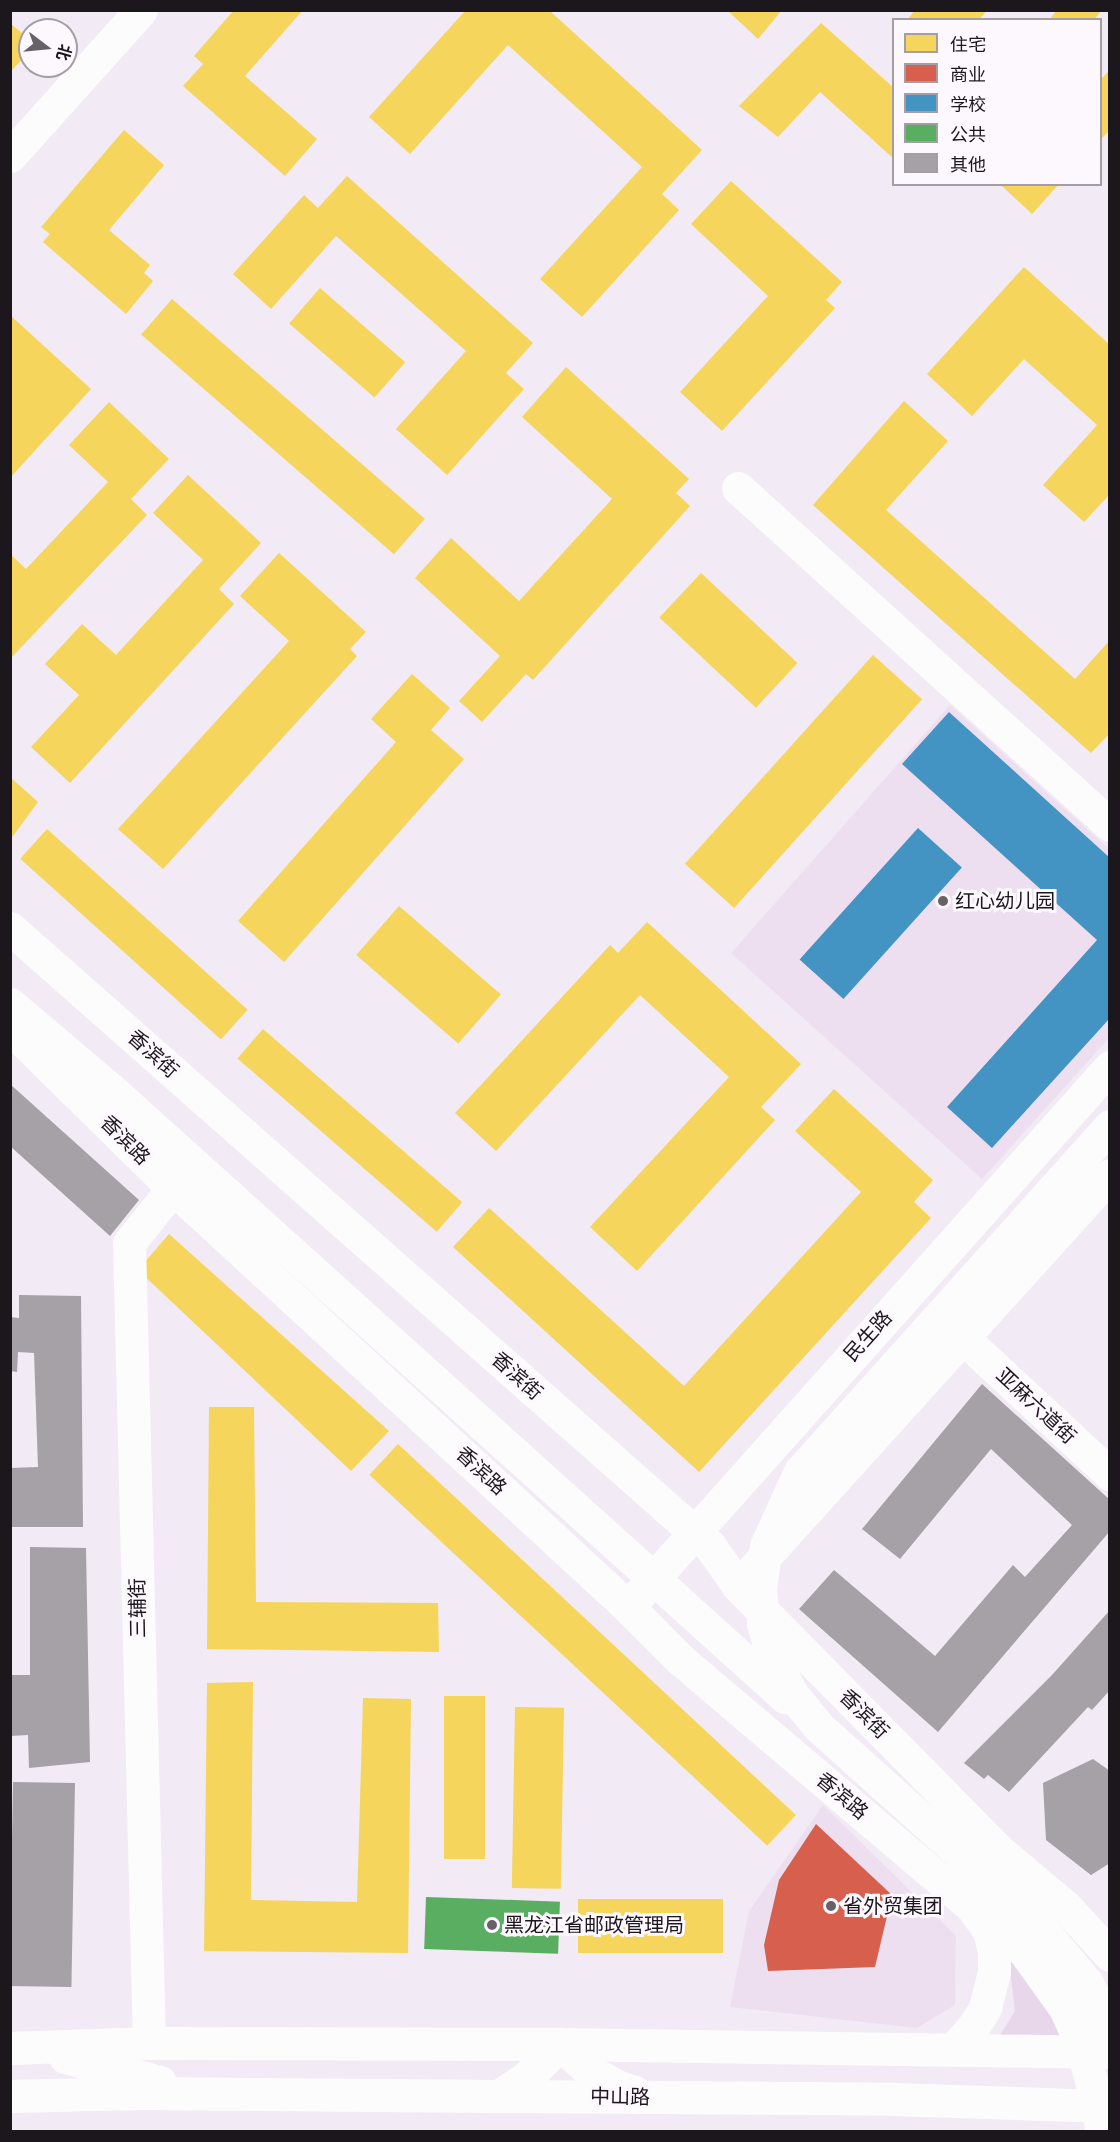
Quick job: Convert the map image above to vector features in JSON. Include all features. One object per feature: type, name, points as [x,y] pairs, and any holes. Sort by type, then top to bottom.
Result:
[{"type":"main road","points":[[10,156],[141,10]]},
{"type":"main road","points":[[738,488],[1110,825]]},
{"type":"main road","name":"香滨街","points":[[10,928],[710,1546],[738,1586],[997,1849],[1066,1907],[1110,1955]]},
{"type":"main road","points":[[10,1005],[116,1094],[1035,1921],[1063,1951],[1087,1983],[1110,2029]]},
{"type":"main road","name":"香滨路","points":[[10,1028],[173,1188],[628,1607],[682,1661],[965,1899]]},
{"type":"main road","name":"民生路","points":[[628,1607],[1110,1067]]},
{"type":"main road","points":[[819,1727],[792,1694],[773,1658],[763,1624],[761,1577],[766,1546],[780,1512],[800,1471],[1110,1125]]},
{"type":"main road","points":[[738,1586],[1110,1175]]},
{"type":"main road","name":"三辅街","points":[[149,2043],[129,1243],[173,1188]]},
{"type":"main road","name":"亚麻六道街","points":[[963,1338],[1110,1474]]},
{"type":"main road","points":[[955,2048],[985,2008],[994,1972],[994,1952],[989,1931],[965,1899]]},
{"type":"main road","points":[[965,1899],[1024,1951],[1040,1970],[1096,2052],[1103,2114]]},
{"type":"main road","points":[[21,2048],[149,2043],[560,2044],[955,2048],[1096,2052]]},
{"type":"main road","points":[[499,2096],[527,2077],[560,2044]]},
{"type":"main road","points":[[560,2044],[591,2072],[619,2087],[651,2097]]},
{"type":"main road","points":[[21,2048],[204,2093]]},
{"type":"main road","name":"中山路","points":[[14,2096],[204,2093],[894,2099],[1103,2114]]},
{"type":"shaded area","name":"红心幼儿园","points":[[950,705],[1109,849],[1109,1038],[982,1179],[731,953]]},
{"type":"shaded area","points":[[823,1805],[956,1936],[955,2005],[917,2028],[730,2007],[749,1911]]},
{"type":"shaded area","points":[[1000,1944],[1020,1952],[1075,2058],[984,2061],[1015,2011],[1011,1977]]},
{"type":"building: 住宅","points":[[234,10],[303,10],[245,76],[317,139],[285,176],[183,86],[203,64],[194,56]]},
{"type":"building: 住宅","points":[[466,10],[549,10],[702,150],[662,194],[679,210],[582,317],[540,279],[642,167],[508,45],[410,154],[369,117]]},
{"type":"building: 住宅","points":[[727,10],[782,10],[758,39]]},
{"type":"building: 住宅","points":[[915,10],[987,10],[981,18],[909,18]]},
{"type":"building: 住宅","points":[[1057,10],[1102,10],[1096,18],[1051,18]]},
{"type":"building: 住宅","points":[[10,23],[18,30],[18,64],[10,72]]},
{"type":"building: 住宅","points":[[821,23],[892,86],[892,157],[820,92],[778,137],[739,106]]},
{"type":"building: 住宅","points":[[1110,70],[1110,130],[1102,138],[1102,78]]},
{"type":"building: 住宅","points":[[124,130],[164,165],[109,230],[150,265],[144,273],[153,281],[126,314],[43,242],[50,234],[41,227]]},
{"type":"building: 住宅","points":[[347,176],[533,343],[506,373],[524,389],[447,475],[396,429],[466,351],[336,236],[271,309],[233,274],[304,195],[318,208]]},
{"type":"building: 住宅","points":[[731,181],[842,282],[826,300],[835,308],[722,431],[680,392],[768,296],[691,224]]},
{"type":"building: 住宅","points":[[1002,186],[1057,186],[1032,214]]},
{"type":"building: 住宅","points":[[1024,267],[1110,345],[1110,494],[1084,522],[1043,485],[1097,425],[1024,359],[972,416],[927,374]]},
{"type":"building: 住宅","points":[[320,288],[405,362],[374,398],[289,323]]},
{"type":"building: 住宅","points":[[172,299],[425,519],[394,554],[141,334]]},
{"type":"building: 住宅","points":[[10,315],[91,389],[10,478]]},
{"type":"building: 住宅","points":[[566,367],[689,479],[676,493],[690,506],[533,680],[526,674],[482,722],[459,701],[500,656],[415,578],[451,538],[519,601],[612,499],[522,417]]},
{"type":"building: 住宅","points":[[904,401],[948,441],[886,510],[1075,679],[1110,640],[1110,733],[1091,753],[813,505]]},
{"type":"building: 住宅","points":[[109,402],[169,459],[131,499],[147,515],[10,659],[10,554],[26,569],[108,482],[69,445]]},
{"type":"building: 住宅","points":[[188,475],[261,543],[219,589],[234,604],[70,783],[31,747],[79,695],[45,664],[82,624],[116,655],[203,560],[153,513]]},
{"type":"building: 住宅","points":[[279,553],[366,632],[350,649],[357,656],[163,869],[118,829],[289,641],[240,596]]},
{"type":"building: 住宅","points":[[701,573],[798,663],[756,708],[659,618]]},
{"type":"building: 住宅","points":[[873,655],[922,699],[734,908],[685,864]]},
{"type":"building: 住宅","points":[[412,674],[450,708],[431,730],[464,759],[284,962],[238,921],[396,742],[371,719]]},
{"type":"building: 住宅","points":[[10,777],[38,802],[10,840]]},
{"type":"building: 住宅","points":[[47,829],[248,1010],[221,1039],[20,859]]},
{"type":"building: 住宅","points":[[399,906],[501,995],[458,1044],[356,955]]},
{"type":"building: 住宅","points":[[647,922],[801,1064],[761,1107],[775,1120],[637,1271],[590,1227],[729,1077],[640,995],[496,1151],[455,1113],[610,945],[618,953]]},
{"type":"building: 住宅","points":[[263,1029],[462,1202],[437,1232],[237,1058]]},
{"type":"building: 住宅","points":[[834,1089],[933,1180],[914,1202],[931,1218],[699,1472],[453,1247],[489,1208],[684,1386],[861,1192],[795,1131]]},
{"type":"building: 住宅","points":[[169,1234],[389,1431],[351,1471],[138,1270]]},
{"type":"building: 住宅","points":[[209,1407],[254,1407],[256,1602],[438,1603],[439,1652],[207,1649]]},
{"type":"building: 住宅","points":[[398,1444],[796,1815],[767,1846],[369,1475]]},
{"type":"building: 住宅","points":[[253,1682],[251,1900],[357,1902],[363,1698],[411,1699],[408,1953],[204,1951],[207,1683]]},
{"type":"building: 住宅","points":[[444,1696],[485,1696],[485,1859],[444,1859]]},
{"type":"building: 住宅","points":[[515,1707],[564,1708],[561,1889],[512,1888]]},
{"type":"building: 住宅","points":[[578,1899],[723,1899],[723,1953],[578,1953]]},
{"type":"building: 商业","name":"省外贸集团","points":[[816,1824],[892,1895],[875,1967],[768,1971],[764,1945],[779,1880]]},
{"type":"building: 学校","points":[[949,712],[1110,858],[1110,1018],[992,1148],[947,1107],[1097,940],[902,764]]},
{"type":"building: 学校","points":[[918,828],[962,867],[843,999],[800,960]]},
{"type":"building: 公共","name":"黑龙江省邮政管理局","points":[[426,1897],[560,1902],[558,1954],[424,1949]]},
{"type":"building: 其他","points":[[10,1084],[139,1200],[110,1236],[10,1146]]},
{"type":"building: 其他","points":[[19,1295],[81,1296],[83,1527],[10,1527],[10,1468],[38,1467],[34,1353],[18,1352],[17,1372],[10,1371],[10,1317],[19,1318]]},
{"type":"building: 其他","points":[[982,1384],[1110,1500],[1110,1531],[938,1732],[799,1609],[834,1570],[935,1656],[1013,1565],[1025,1577],[1072,1525],[991,1449],[900,1559],[862,1529]]},
{"type":"building: 其他","points":[[30,1547],[86,1548],[90,1762],[29,1768],[28,1735],[10,1736],[10,1675],[30,1675]]},
{"type":"building: 其他","points":[[1110,1610],[1110,1690],[1092,1710],[1088,1707],[1009,1792],[988,1775],[984,1779],[964,1763],[1052,1675]]},
{"type":"building: 其他","points":[[1093,1759],[1110,1771],[1110,1863],[1091,1875],[1046,1840],[1043,1783]]},
{"type":"building: 其他","points":[[13,1782],[75,1783],[71,1987],[10,1986]]},
{"type":"place","name":"红心幼儿园","points":[[943,901]]},
{"type":"place","name":"省外贸集团","points":[[831,1906]]},
{"type":"place","name":"黑龙江省邮政管理局","points":[[492,1925]]}]
